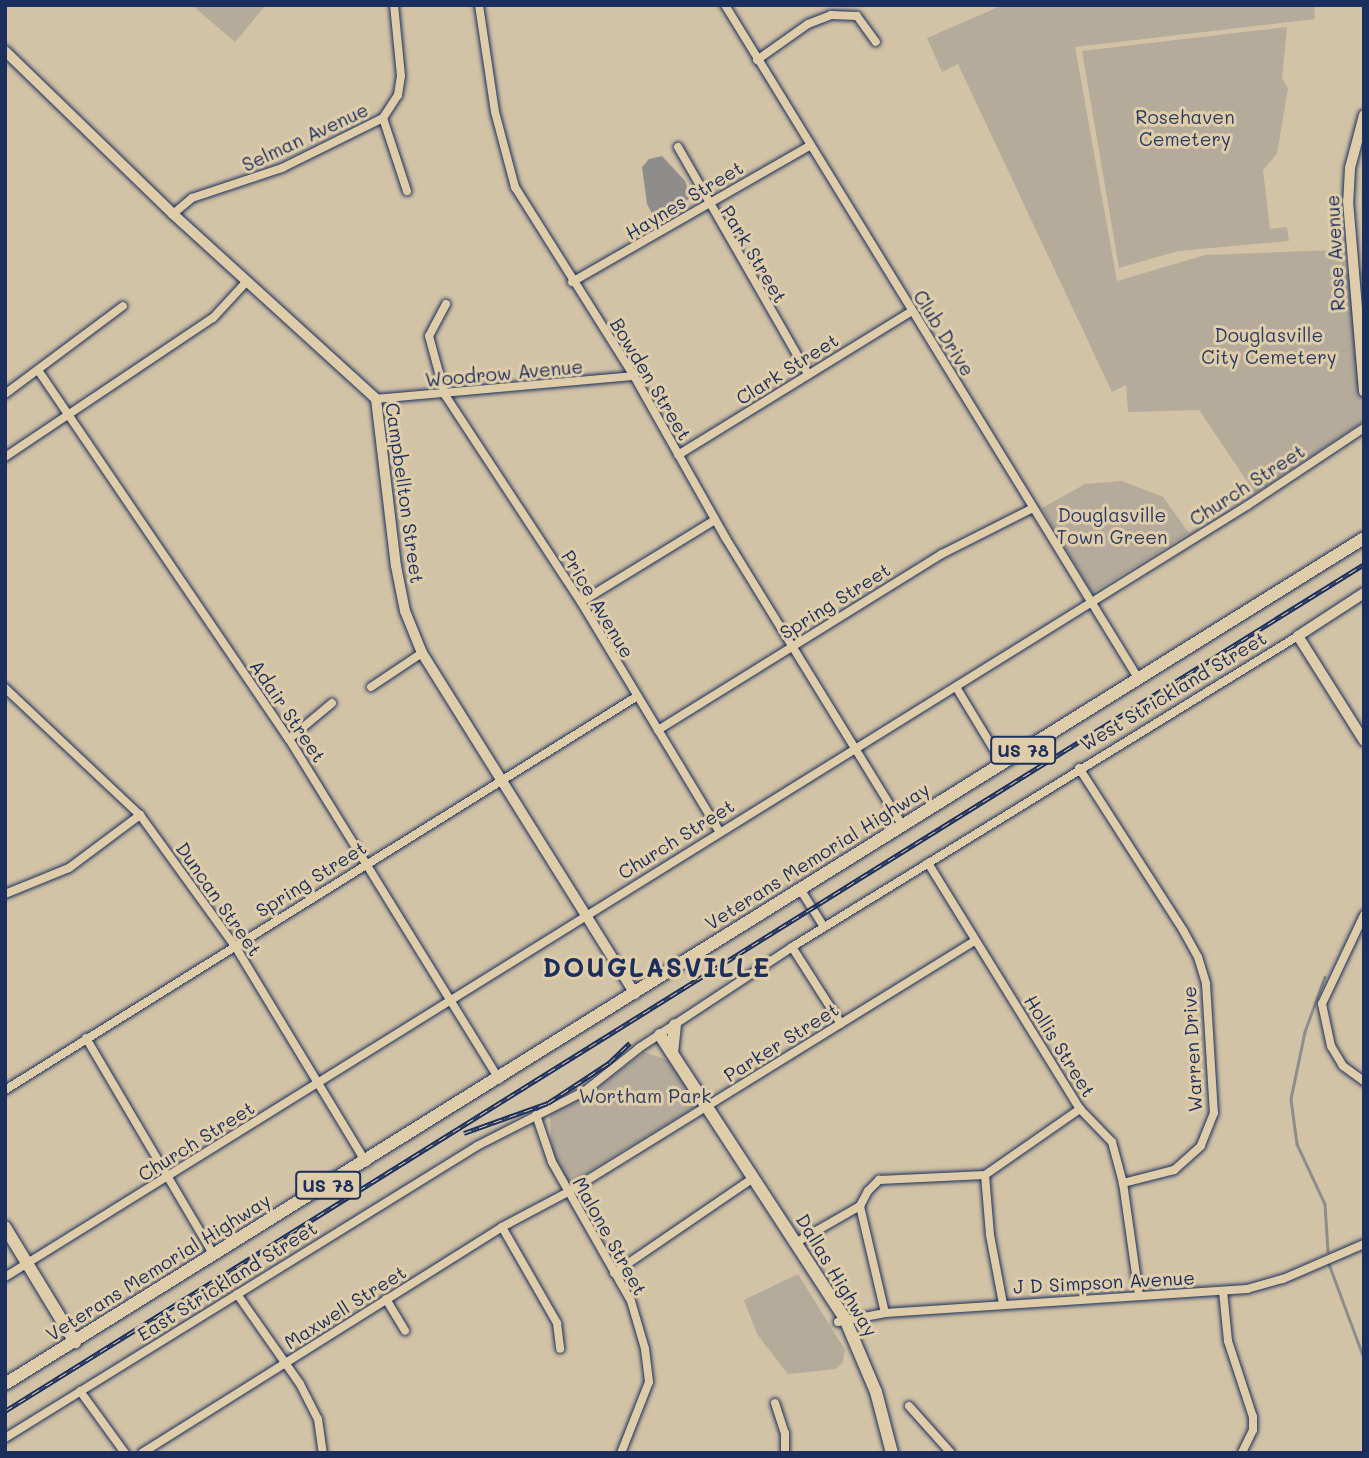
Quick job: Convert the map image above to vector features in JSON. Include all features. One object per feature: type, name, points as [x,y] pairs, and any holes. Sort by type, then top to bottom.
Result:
[{"type":"main road","name":"Campbellton Street","points":[[5,51],[173,214],[376,399],[396,566],[405,611],[422,653],[635,994]]},
{"type":"main road","name":"Rose Avenue","points":[[1364,115],[1350,168],[1348,209],[1364,391]]},
{"type":"main road","name":"Veterans Memorial Highway","points":[[5,1384],[499,1079],[1364,538]]},
{"type":"main road","name":"West Strickland Street","points":[[1298,636],[1364,593]]},
{"type":"main road","points":[[1298,636],[1364,741]]},
{"type":"main road","points":[[672,1053],[675,1024]]},
{"type":"main road","name":"Dallas Highway","points":[[660,1035],[842,1320]]},
{"type":"main road","name":"Dallas Highway","points":[[764,1197],[797,1242],[842,1320],[882,1418],[892,1453]]},
{"type":"main road","points":[[5,1227],[75,1342]]},
{"type":"street","name":"Selman Avenue","points":[[173,214],[192,198],[282,169],[383,118],[398,95],[401,76],[394,5]]},
{"type":"street","name":"Bowden Street","points":[[479,5],[495,112],[515,187],[572,282],[634,376],[715,520],[902,825]]},
{"type":"street","name":"Club Drive","points":[[725,5],[1138,678]]},
{"type":"street","points":[[757,60],[808,24],[831,15],[857,16],[876,42]]},
{"type":"street","points":[[383,118],[407,191]]},
{"type":"street","name":"Haynes Street","points":[[572,282],[811,145]]},
{"type":"street","name":"Park Street","points":[[678,147],[707,204],[808,374]]},
{"type":"street","points":[[5,457],[213,318],[247,281]]},
{"type":"street","name":"Price Avenue","points":[[446,304],[429,336],[445,395],[580,603],[719,831]]},
{"type":"street","points":[[5,394],[123,306]]},
{"type":"street","name":"Clark Street","points":[[678,455],[912,312]]},
{"type":"street","name":"Adair Street","points":[[38,370],[289,739],[499,1079]]},
{"type":"street","name":"Woodrow Avenue","points":[[376,399],[445,395],[634,376]]},
{"type":"street","name":"Church Street","points":[[5,1277],[451,1000],[585,913],[956,687],[1364,428]]},
{"type":"street","name":"Spring Street","points":[[658,730],[942,554],[1033,508]]},
{"type":"street","points":[[580,603],[715,520]]},
{"type":"street","name":"West Strickland Street","points":[[928,863],[1298,636]]},
{"type":"street","points":[[370,687],[422,653]]},
{"type":"street","points":[[956,687],[1002,762]]},
{"type":"street","name":"Duncan Street","points":[[5,688],[141,815],[234,946],[366,1161]]},
{"type":"street","name":"Spring Street","points":[[5,1090],[636,697]]},
{"type":"street","points":[[289,739],[332,703]]},
{"type":"street","name":"Warren Drive","points":[[1079,768],[1183,930],[1198,957],[1206,984],[1214,1113],[1201,1146],[1174,1170],[1123,1183]]},
{"type":"street","points":[[5,894],[69,867],[141,815]]},
{"type":"street","name":"East Strickland Street","points":[[5,1438],[477,1146],[585,1091],[675,1024],[792,947],[928,863]]},
{"type":"street","name":"Hollis Street","points":[[928,863],[1080,1109],[1112,1142],[1123,1183],[1139,1296]]},
{"type":"street","points":[[800,889],[824,927]]},
{"type":"street","points":[[1364,915],[1322,1003],[1326,1034],[1336,1056],[1364,1081]]},
{"type":"street","name":"Parker Street","points":[[568,1192],[975,941]]},
{"type":"street","points":[[792,947],[841,1024]]},
{"type":"street","points":[[86,1038],[213,1254]]},
{"type":"street","points":[[797,1242],[860,1206],[879,1180],[985,1175],[1080,1109]]},
{"type":"street","name":"Malone Street","points":[[536,1115],[568,1192],[638,1318],[649,1382],[621,1453]]},
{"type":"street","points":[[985,1175],[990,1236],[1003,1304]]},
{"type":"street","points":[[614,1273],[752,1179]]},
{"type":"street","name":"Maxwell Street","points":[[142,1453],[502,1227],[568,1192]]},
{"type":"street","points":[[860,1206],[885,1313]]},
{"type":"street","points":[[502,1227],[557,1323],[560,1349]]},
{"type":"street","name":"J D Simpson Avenue","points":[[842,1320],[885,1313],[1003,1304],[1223,1292],[1283,1279],[1364,1244]]},
{"type":"street","points":[[1223,1292],[1228,1341],[1253,1417],[1253,1430],[1242,1453]]},
{"type":"street","points":[[237,1294],[318,1419],[323,1453]]},
{"type":"street","points":[[386,1299],[405,1331]]},
{"type":"street","points":[[80,1391],[125,1453]]},
{"type":"street","points":[[775,1403],[785,1433],[785,1453]]},
{"type":"street","points":[[909,1406],[951,1453]]},
{"type":"green space","points":[[192,5],[266,5],[235,42]]},
{"type":"green space","name":"Douglasville City Cemetery","points":[[1003,5],[1314,5],[1315,19],[1075,47],[1117,281],[1205,255],[1336,250],[1343,254],[1345,273],[1364,271],[1364,421],[1255,493],[1199,410],[1128,412],[1126,385],[1112,392],[958,64],[942,72],[927,38]]},
{"type":"green space","name":"Rosehaven Cemetery","points":[[1287,27],[1282,79],[1288,88],[1277,154],[1263,170],[1270,229],[1287,227],[1289,241],[1178,251],[1119,268],[1082,51]]},
{"type":"green space","name":"Douglasville Town Green","points":[[1122,481],[1163,497],[1189,533],[1092,593],[1042,508],[1085,484]]},
{"type":"green space","name":"Wortham Park","points":[[644,1052],[668,1060],[698,1105],[568,1184],[552,1152],[550,1115],[589,1095]]},
{"type":"green space","points":[[798,1274],[845,1350],[843,1362],[836,1369],[788,1374],[757,1334],[744,1300]]},
{"type":"shaded area","points":[[662,156],[685,181],[690,198],[657,223],[647,204],[642,167],[649,159]]},
{"type":"waterway","points":[[1325,977],[1305,1032],[1291,1099],[1297,1144],[1325,1204],[1328,1251]]},
{"type":"waterway","points":[[1329,1264],[1364,1358]]},
{"type":"railway","points":[[5,1411],[1364,564]]},
{"type":"railway","points":[[464,1133],[548,1103],[609,1063],[630,1043]]},
{"type":"district","name":"DOUGLASVILLE","points":[[657,968]]}]
